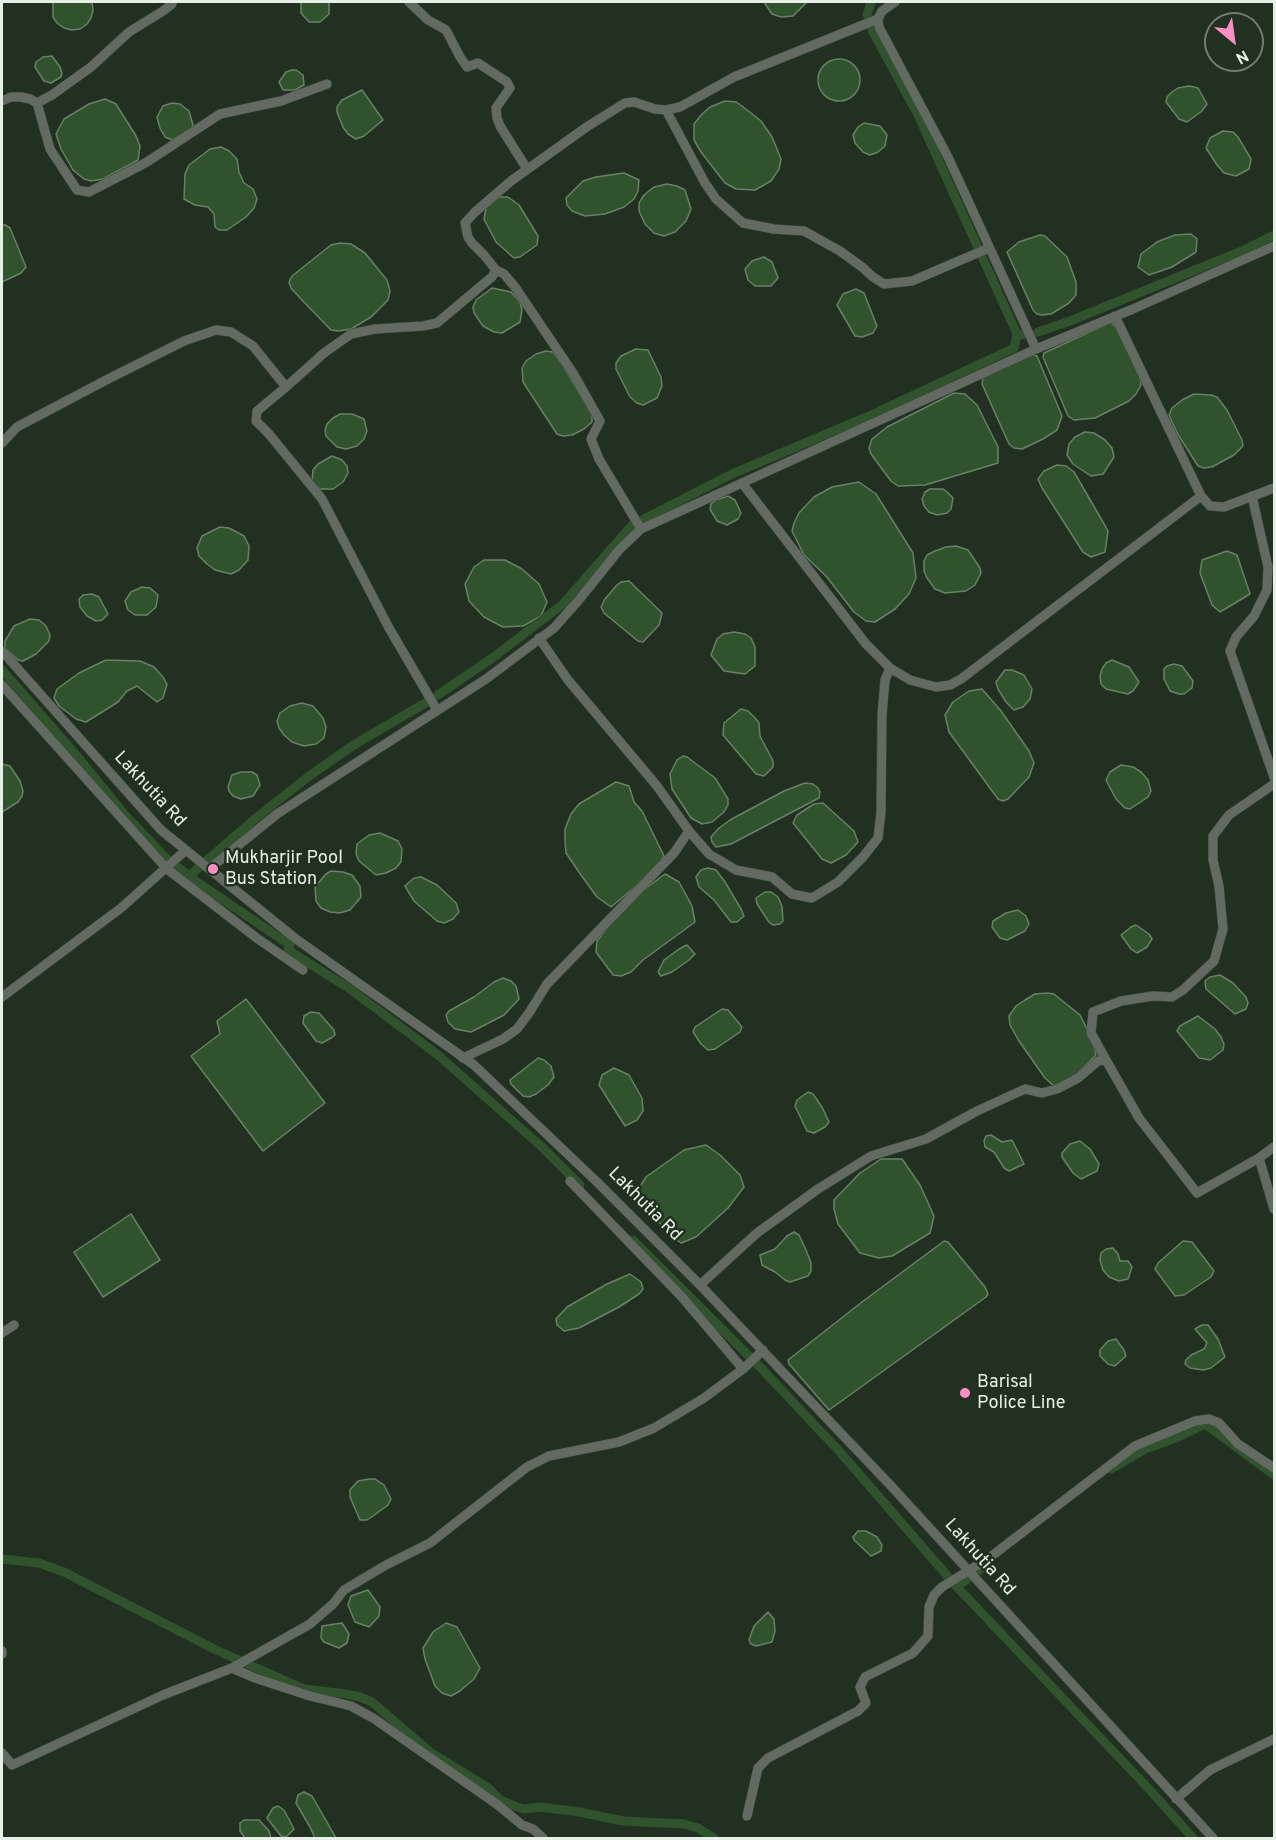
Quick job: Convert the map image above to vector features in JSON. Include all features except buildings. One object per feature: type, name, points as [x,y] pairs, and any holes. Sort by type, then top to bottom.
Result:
[{"type":"street","points":[[37,103],[91,68],[129,32],[172,2]]},
{"type":"street","points":[[410,2],[428,20],[446,30],[467,67],[478,63],[507,82],[510,88],[496,108],[497,118],[527,169]]},
{"type":"street","points":[[641,529],[599,459],[591,439],[600,421],[595,411],[573,373],[515,287],[471,243],[465,223],[490,198],[527,169],[588,126],[625,104],[634,102],[666,110],[680,106],[734,77],[878,19],[882,11],[895,2]]},
{"type":"street","points":[[878,19],[884,37],[948,157],[1036,349]]},
{"type":"street","points":[[2,101],[11,97],[21,97],[37,103],[50,149],[77,190],[89,192],[147,162],[220,114],[281,101],[327,84]]},
{"type":"street","points":[[666,110],[705,183],[717,199],[743,223],[774,229],[804,231],[840,251],[884,284],[912,281],[989,248]]},
{"type":"street","points":[[209,869],[278,814],[486,679],[554,628],[619,550],[641,529],[1036,349],[1275,246]]},
{"type":"street","points":[[437,710],[389,628],[322,499],[256,421],[257,411],[324,353],[351,334],[375,328],[423,326],[437,323],[492,277],[496,270]]},
{"type":"street","points":[[1116,316],[1201,496],[1210,506],[1224,507],[1275,488]]},
{"type":"street","points":[[2,443],[17,427],[184,341],[216,330],[231,332],[253,346],[286,387]]},
{"type":"street","points":[[742,483],[866,644],[890,668],[910,680],[936,687],[950,685],[961,679],[1201,496]]},
{"type":"street","points":[[1252,496],[1268,567],[1267,590],[1254,616],[1236,637],[1230,651],[1275,777]]},
{"type":"street","points":[[539,638],[568,680],[657,786],[689,831],[709,854],[736,870],[772,877],[792,894],[812,898],[838,882],[878,838],[881,812],[882,715],[885,680],[890,668]]},
{"type":"street","name":"Lakhutia Rd","points":[[2,651],[161,830],[296,939],[474,1065],[597,1182],[763,1350],[969,1570],[1213,1839]]},
{"type":"street","points":[[2,685],[167,869],[258,939],[303,970]]},
{"type":"street","points":[[1275,784],[1229,815],[1213,836],[1213,860],[1219,886],[1223,929],[1214,961],[1184,990],[1172,997],[1153,996],[1121,1001],[1093,1012],[1091,1033],[1139,1118],[1197,1193],[1275,1147]]},
{"type":"street","points":[[463,1058],[503,1039],[517,1029],[547,984],[674,853],[689,831]]},
{"type":"street","points":[[2,997],[121,908],[186,850]]},
{"type":"street","points":[[700,1285],[757,1233],[818,1189],[871,1156],[926,1139],[977,1111],[1025,1089],[1042,1093],[1057,1089],[1078,1078],[1098,1061],[1106,1060]]},
{"type":"street","points":[[1259,1158],[1275,1209]]},
{"type":"street","points":[[570,1181],[682,1297],[742,1369]]},
{"type":"street","points":[[2,1333],[14,1325]]},
{"type":"street","points":[[2,1753],[12,1765],[163,1695],[232,1668],[310,1624],[333,1604],[344,1590],[386,1564],[430,1543],[527,1467],[549,1456],[619,1442],[654,1428],[704,1398],[763,1350]]},
{"type":"street","points":[[747,1816],[758,1768],[768,1758],[858,1711],[866,1703],[860,1687],[866,1677],[913,1653],[928,1636],[929,1607],[934,1595],[942,1587],[989,1558],[1135,1446],[1195,1421],[1209,1419],[1219,1423],[1238,1444],[1275,1468]]},
{"type":"street","points":[[232,1668],[310,1696],[351,1706],[374,1718],[498,1805],[522,1825],[534,1828],[543,1839]]},
{"type":"street","points":[[1176,1800],[1210,1770],[1275,1739]]},
{"type":"shaded area","points":[[53,2],[92,2],[91,18],[80,29],[64,28],[53,17]]},
{"type":"shaded area","points":[[301,2],[329,2],[329,14],[320,22],[309,22],[301,13]]},
{"type":"shaded area","points":[[764,2],[807,2],[793,16],[781,17],[772,14]]},
{"type":"shaded area","points":[[52,56],[62,73],[61,77],[51,83],[44,81],[35,67],[36,62],[43,57]]},
{"type":"shaded area","points":[[839,59],[847,60],[854,65],[859,72],[859,88],[854,95],[847,100],[839,101],[831,100],[824,95],[819,88],[818,80],[819,72],[824,65],[831,60]]},
{"type":"shaded area","points":[[292,70],[303,75],[304,85],[295,90],[283,90],[279,82],[286,72]]},
{"type":"shaded area","points":[[1189,86],[1198,88],[1207,104],[1202,111],[1187,122],[1179,119],[1166,102],[1172,92]]},
{"type":"shaded area","points":[[362,90],[383,120],[364,136],[356,139],[343,127],[337,107],[342,100]]},
{"type":"shaded area","points":[[105,99],[116,104],[136,136],[140,146],[138,160],[103,179],[91,181],[84,179],[73,170],[61,149],[56,134],[64,119],[89,104]]},
{"type":"shaded area","points":[[725,101],[736,102],[761,121],[772,137],[781,159],[779,169],[771,181],[755,190],[736,189],[725,183],[694,140],[694,124],[710,107]]},
{"type":"shaded area","points":[[172,103],[180,104],[189,111],[193,125],[191,129],[172,140],[165,137],[157,117],[163,106]]},
{"type":"shaded area","points":[[864,123],[880,126],[887,135],[885,146],[870,155],[863,152],[855,143],[853,135]]},
{"type":"shaded area","points":[[1223,131],[1233,132],[1238,137],[1251,159],[1249,169],[1236,176],[1224,173],[1206,148],[1210,138]]},
{"type":"shaded area","points":[[221,147],[237,159],[244,183],[253,189],[257,199],[254,208],[246,217],[227,230],[219,230],[215,227],[214,214],[208,207],[195,205],[184,199],[185,174],[189,165],[210,149]]},
{"type":"shaded area","points":[[624,173],[639,180],[638,191],[634,199],[624,207],[605,214],[585,216],[572,211],[567,205],[566,198],[583,181]]},
{"type":"shaded area","points":[[667,184],[685,190],[691,209],[686,221],[675,232],[664,236],[654,233],[645,224],[639,211],[639,203],[644,195],[654,187]]},
{"type":"shaded area","points":[[499,197],[508,197],[519,205],[538,236],[537,245],[520,257],[514,258],[496,242],[484,219],[486,208]]},
{"type":"shaded area","points":[[2,225],[10,228],[26,267],[21,273],[2,282]]},
{"type":"shaded area","points":[[1191,234],[1197,239],[1196,252],[1172,267],[1149,275],[1138,267],[1141,254],[1157,242],[1175,235]]},
{"type":"shaded area","points":[[1040,235],[1045,236],[1067,257],[1076,282],[1076,295],[1069,303],[1051,314],[1042,315],[1033,310],[1007,252],[1019,242]]},
{"type":"shaded area","points":[[351,244],[365,253],[387,280],[390,291],[388,300],[371,317],[351,329],[339,331],[331,330],[291,288],[289,282],[292,276],[331,245]]},
{"type":"shaded area","points":[[764,257],[772,262],[778,278],[771,286],[755,286],[748,280],[745,269],[752,261]]},
{"type":"shaded area","points":[[492,288],[511,292],[520,302],[522,310],[520,322],[502,333],[494,332],[483,326],[474,313],[473,307],[476,300]]},
{"type":"shaded area","points":[[856,289],[864,293],[877,326],[873,333],[862,337],[855,336],[837,305],[843,294]]},
{"type":"shaded area","points":[[1111,322],[1121,333],[1140,375],[1141,385],[1129,401],[1095,418],[1074,420],[1068,416],[1043,357],[1044,353]]},
{"type":"shaded area","points":[[636,349],[648,350],[661,377],[662,386],[657,398],[643,405],[630,397],[616,369],[616,363],[621,356]]},
{"type":"shaded area","points":[[546,351],[553,352],[562,364],[592,414],[592,422],[572,435],[557,434],[523,382],[522,368],[526,361]]},
{"type":"shaded area","points":[[1031,354],[1037,356],[1062,416],[1057,430],[1022,449],[1014,448],[1009,444],[982,384],[983,377]]},
{"type":"shaded area","points":[[954,393],[965,394],[977,405],[998,447],[998,463],[925,485],[898,486],[891,481],[871,454],[869,448],[872,439],[887,427]]},
{"type":"shaded area","points":[[1194,394],[1217,397],[1227,410],[1242,440],[1243,446],[1234,455],[1212,467],[1198,466],[1177,433],[1169,415],[1172,408]]},
{"type":"shaded area","points":[[340,414],[352,414],[364,419],[367,431],[364,439],[357,446],[346,449],[337,447],[326,436],[327,424]]},
{"type":"shaded area","points":[[1085,432],[1094,433],[1112,448],[1114,457],[1103,474],[1091,476],[1073,464],[1067,455],[1069,444],[1075,437]]},
{"type":"shaded area","points":[[332,456],[342,460],[347,466],[348,473],[343,482],[333,489],[320,489],[312,481],[313,470],[318,464]]},
{"type":"shaded area","points":[[1057,465],[1066,466],[1074,472],[1108,531],[1105,552],[1091,557],[1083,552],[1042,488],[1038,479],[1044,471]]},
{"type":"shaded area","points":[[859,482],[876,494],[913,553],[916,578],[909,594],[895,609],[875,622],[866,621],[854,612],[826,576],[804,555],[792,531],[799,513],[814,497],[832,487]]},
{"type":"shaded area","points":[[930,489],[943,489],[953,498],[951,509],[947,513],[937,515],[929,512],[924,506],[922,499],[925,492]]},
{"type":"shaded area","points":[[728,496],[735,500],[741,513],[738,519],[727,525],[717,521],[710,509],[711,504],[716,500]]},
{"type":"shaded area","points":[[220,527],[229,528],[244,536],[249,546],[248,560],[239,570],[231,574],[215,570],[207,564],[199,556],[197,548],[202,536]]},
{"type":"shaded area","points":[[956,546],[968,550],[981,573],[975,585],[966,591],[945,593],[935,589],[927,578],[924,561],[927,555],[935,551]]},
{"type":"shaded area","points":[[1227,551],[1237,555],[1250,594],[1220,612],[1212,605],[1200,573],[1202,560]]},
{"type":"shaded area","points":[[484,560],[505,560],[522,569],[539,584],[547,602],[541,616],[523,626],[503,627],[484,617],[469,601],[465,584],[474,567]]},
{"type":"shaded area","points":[[629,581],[662,613],[659,625],[643,642],[638,641],[604,613],[601,607],[617,585]]},
{"type":"shaded area","points":[[142,587],[150,588],[158,595],[156,607],[147,615],[135,615],[128,610],[125,601],[131,592]]},
{"type":"shaded area","points":[[92,594],[99,597],[108,614],[102,620],[96,621],[87,616],[80,607],[79,599],[83,595]]},
{"type":"shaded area","points":[[30,619],[39,620],[46,626],[50,635],[49,641],[36,654],[23,661],[18,660],[5,648],[5,641],[14,626]]},
{"type":"shaded area","points":[[734,632],[751,638],[755,647],[755,666],[745,674],[724,671],[711,655],[717,639],[723,634]]},
{"type":"shaded area","points":[[106,660],[140,661],[154,667],[167,684],[163,698],[157,702],[137,686],[127,691],[118,702],[86,722],[76,719],[59,706],[54,698],[57,689],[79,673]]},
{"type":"shaded area","points":[[1112,660],[1129,667],[1139,682],[1128,694],[1106,689],[1101,684],[1102,669]]},
{"type":"shaded area","points":[[1174,664],[1182,666],[1193,681],[1192,688],[1184,694],[1170,691],[1164,679],[1164,669]]},
{"type":"shaded area","points":[[1005,670],[1024,675],[1032,689],[1030,699],[1023,707],[1014,710],[998,689],[996,682]]},
{"type":"shaded area","points":[[982,689],[1001,711],[1029,751],[1034,763],[1029,777],[1008,799],[1003,801],[998,799],[949,732],[945,715],[953,702],[969,691]]},
{"type":"shaded area","points":[[302,703],[313,706],[323,718],[326,727],[324,738],[316,744],[304,746],[292,742],[279,728],[277,721],[280,713],[290,706]]},
{"type":"shaded area","points":[[741,709],[748,711],[759,723],[760,736],[773,761],[773,767],[764,776],[756,774],[723,735],[724,723]]},
{"type":"shaded area","points":[[683,756],[715,778],[728,799],[724,812],[712,822],[702,824],[691,818],[672,789],[670,774],[677,760]]},
{"type":"shaded area","points":[[2,764],[10,766],[20,781],[23,791],[18,802],[2,812]]},
{"type":"shaded area","points":[[1121,765],[1133,767],[1141,772],[1148,780],[1151,791],[1148,797],[1130,809],[1125,808],[1116,799],[1106,780],[1110,772]]},
{"type":"shaded area","points":[[252,772],[257,775],[260,785],[253,796],[241,799],[233,796],[228,787],[232,775]]},
{"type":"shaded area","points":[[616,782],[629,786],[634,802],[642,811],[664,856],[653,872],[611,907],[597,897],[566,853],[565,829],[571,814],[579,804]]},
{"type":"shaded area","points":[[805,783],[813,784],[818,788],[819,798],[731,844],[716,847],[712,842],[711,837],[730,820],[784,791]]},
{"type":"shaded area","points":[[823,803],[854,831],[858,842],[846,855],[831,863],[822,859],[793,823],[797,815],[814,804]]},
{"type":"shaded area","points":[[380,833],[398,841],[402,849],[401,862],[396,868],[376,875],[359,861],[356,854],[357,844],[369,835]]},
{"type":"shaded area","points":[[708,868],[716,870],[741,909],[744,916],[737,922],[731,922],[714,900],[699,887],[696,877],[701,870]]},
{"type":"shaded area","points":[[331,871],[352,875],[360,886],[361,897],[350,910],[340,913],[330,912],[321,908],[316,901],[315,887]]},
{"type":"shaded area","points":[[665,874],[679,882],[692,906],[695,922],[643,960],[631,972],[621,976],[613,975],[596,952],[597,941],[641,892]]},
{"type":"shaded area","points":[[421,877],[437,885],[456,903],[459,912],[453,919],[444,923],[437,921],[414,901],[405,886],[414,878]]},
{"type":"shaded area","points":[[765,892],[771,892],[778,897],[782,906],[783,921],[780,924],[773,925],[769,922],[757,904],[756,898]]},
{"type":"shaded area","points":[[1018,910],[1026,916],[1029,924],[1025,931],[1007,940],[1000,938],[992,927],[993,921],[1006,913]]},
{"type":"shaded area","points":[[1136,925],[1152,939],[1147,947],[1137,953],[1131,949],[1121,935]]},
{"type":"shaded area","points":[[687,945],[695,954],[672,972],[661,976],[658,972],[664,960]]},
{"type":"shaded area","points":[[1220,975],[1233,983],[1246,997],[1248,1003],[1246,1009],[1235,1014],[1206,989],[1205,981],[1210,977]]},
{"type":"shaded area","points":[[503,978],[516,986],[519,999],[504,1015],[471,1032],[455,1029],[448,1022],[446,1015],[449,1011]]},
{"type":"shaded area","points":[[1035,994],[1054,994],[1080,1015],[1093,1041],[1096,1055],[1073,1078],[1054,1086],[1045,1078],[1019,1041],[1010,1025],[1009,1016],[1016,1006],[1025,1000]]},
{"type":"shaded area","points":[[246,999],[325,1103],[263,1151],[191,1056],[220,1034],[217,1021]]},
{"type":"shaded area","points":[[722,1009],[728,1010],[742,1027],[740,1032],[715,1049],[708,1050],[693,1032],[695,1027]]},
{"type":"shaded area","points":[[311,1012],[319,1013],[334,1030],[335,1035],[322,1043],[316,1041],[303,1023],[304,1016]]},
{"type":"shaded area","points":[[1198,1016],[1215,1029],[1224,1044],[1223,1050],[1210,1060],[1199,1058],[1177,1031],[1180,1026]]},
{"type":"shaded area","points":[[538,1058],[551,1066],[554,1077],[536,1094],[529,1097],[523,1096],[510,1080]]},
{"type":"shaded area","points":[[614,1068],[629,1075],[642,1098],[643,1111],[637,1120],[625,1126],[599,1085],[602,1075]]},
{"type":"shaded area","points":[[808,1092],[813,1094],[829,1122],[814,1133],[807,1131],[795,1106],[797,1100]]},
{"type":"shaded area","points":[[991,1135],[1002,1142],[1012,1140],[1024,1164],[1009,1171],[1004,1168],[994,1152],[985,1147],[986,1136]]},
{"type":"shaded area","points":[[1080,1141],[1090,1149],[1099,1164],[1097,1171],[1081,1179],[1073,1173],[1062,1157],[1062,1153],[1070,1144]]},
{"type":"shaded area","points":[[706,1145],[740,1175],[744,1187],[728,1208],[696,1237],[681,1243],[668,1233],[641,1201],[638,1190],[646,1177],[684,1150]]},
{"type":"shaded area","points":[[881,1159],[902,1159],[920,1185],[934,1216],[930,1233],[892,1256],[879,1258],[860,1253],[838,1224],[834,1200],[860,1173]]},
{"type":"shaded area","points":[[131,1214],[160,1260],[103,1297],[74,1252]]},
{"type":"shaded area","points":[[794,1232],[799,1235],[806,1250],[811,1263],[811,1271],[808,1276],[790,1282],[762,1265],[760,1255],[775,1249]]},
{"type":"shaded area","points":[[944,1241],[948,1242],[985,1287],[988,1294],[986,1297],[829,1410],[788,1360]]},
{"type":"shaded area","points":[[1183,1241],[1192,1242],[1214,1271],[1211,1277],[1184,1295],[1175,1296],[1155,1269],[1158,1263]]},
{"type":"shaded area","points":[[1113,1248],[1120,1261],[1128,1261],[1132,1267],[1128,1279],[1119,1281],[1109,1277],[1103,1270],[1100,1260],[1101,1253]]},
{"type":"shaded area","points":[[630,1274],[641,1282],[643,1289],[639,1294],[579,1328],[564,1331],[557,1325],[556,1319],[567,1307],[607,1284]]},
{"type":"shaded area","points":[[1208,1325],[1218,1339],[1225,1357],[1211,1368],[1203,1370],[1190,1368],[1185,1364],[1191,1355],[1204,1349],[1207,1343],[1195,1329]]},
{"type":"shaded area","points":[[1116,1339],[1126,1356],[1115,1366],[1108,1364],[1100,1356],[1100,1350],[1108,1341]]},
{"type":"shaded area","points":[[375,1479],[384,1485],[391,1499],[388,1505],[373,1516],[367,1520],[360,1520],[350,1497],[350,1490],[358,1481]]},
{"type":"shaded area","points":[[858,1531],[866,1531],[877,1537],[882,1545],[881,1551],[871,1556],[854,1540],[853,1537]]},
{"type":"shaded area","points":[[368,1590],[380,1607],[379,1616],[369,1627],[355,1622],[348,1605],[351,1596]]},
{"type":"shaded area","points":[[768,1612],[774,1619],[775,1631],[772,1642],[756,1646],[751,1644],[749,1640],[754,1626]]},
{"type":"shaded area","points":[[342,1623],[349,1634],[347,1643],[339,1648],[324,1642],[321,1638],[322,1626]]},
{"type":"shaded area","points":[[446,1623],[457,1627],[480,1668],[474,1679],[451,1696],[442,1693],[435,1686],[423,1648],[433,1632]]},
{"type":"shaded area","points":[[304,1792],[312,1796],[336,1838],[315,1838],[296,1803],[298,1795]]},
{"type":"shaded area","points":[[278,1806],[284,1810],[294,1829],[286,1837],[281,1836],[267,1818],[273,1808]]},
{"type":"shaded area","points":[[244,1820],[259,1820],[269,1831],[271,1838],[245,1838],[240,1831],[240,1823]]},
{"type":"waterway","points":[[867,15],[871,2]]},
{"type":"waterway","points":[[872,30],[918,115],[1017,334],[1022,335]]},
{"type":"waterway","points":[[1038,332],[1242,251],[1274,235]]},
{"type":"waterway","points":[[644,519],[732,474],[869,416],[1014,348],[1017,334]]},
{"type":"waterway","points":[[438,695],[495,656],[563,604],[633,524]]},
{"type":"waterway","points":[[2,670],[126,816],[166,858],[197,882],[290,945]]},
{"type":"waterway","points":[[189,876],[308,777],[352,746],[427,702]]},
{"type":"waterway","points":[[288,950],[350,989],[438,1055],[543,1148],[580,1185]]},
{"type":"waterway","points":[[633,1240],[759,1366],[840,1452],[957,1587],[1193,1838]]},
{"type":"waterway","points":[[1111,1469],[1145,1449],[1205,1424],[1274,1475]]},
{"type":"waterway","points":[[2,1559],[39,1563],[64,1572],[216,1650],[304,1689],[346,1694],[372,1702],[430,1752],[487,1787],[500,1800],[514,1806],[524,1809],[541,1807],[579,1812],[623,1821],[684,1824],[698,1828],[714,1838]]},
{"type":"waterway","points":[[957,1587],[988,1563]]},
{"type":"place","name":"Mukharjir Pool Bus Station","points":[[213,869]]},
{"type":"place","name":"Barisal Police Line","points":[[965,1393]]}]
